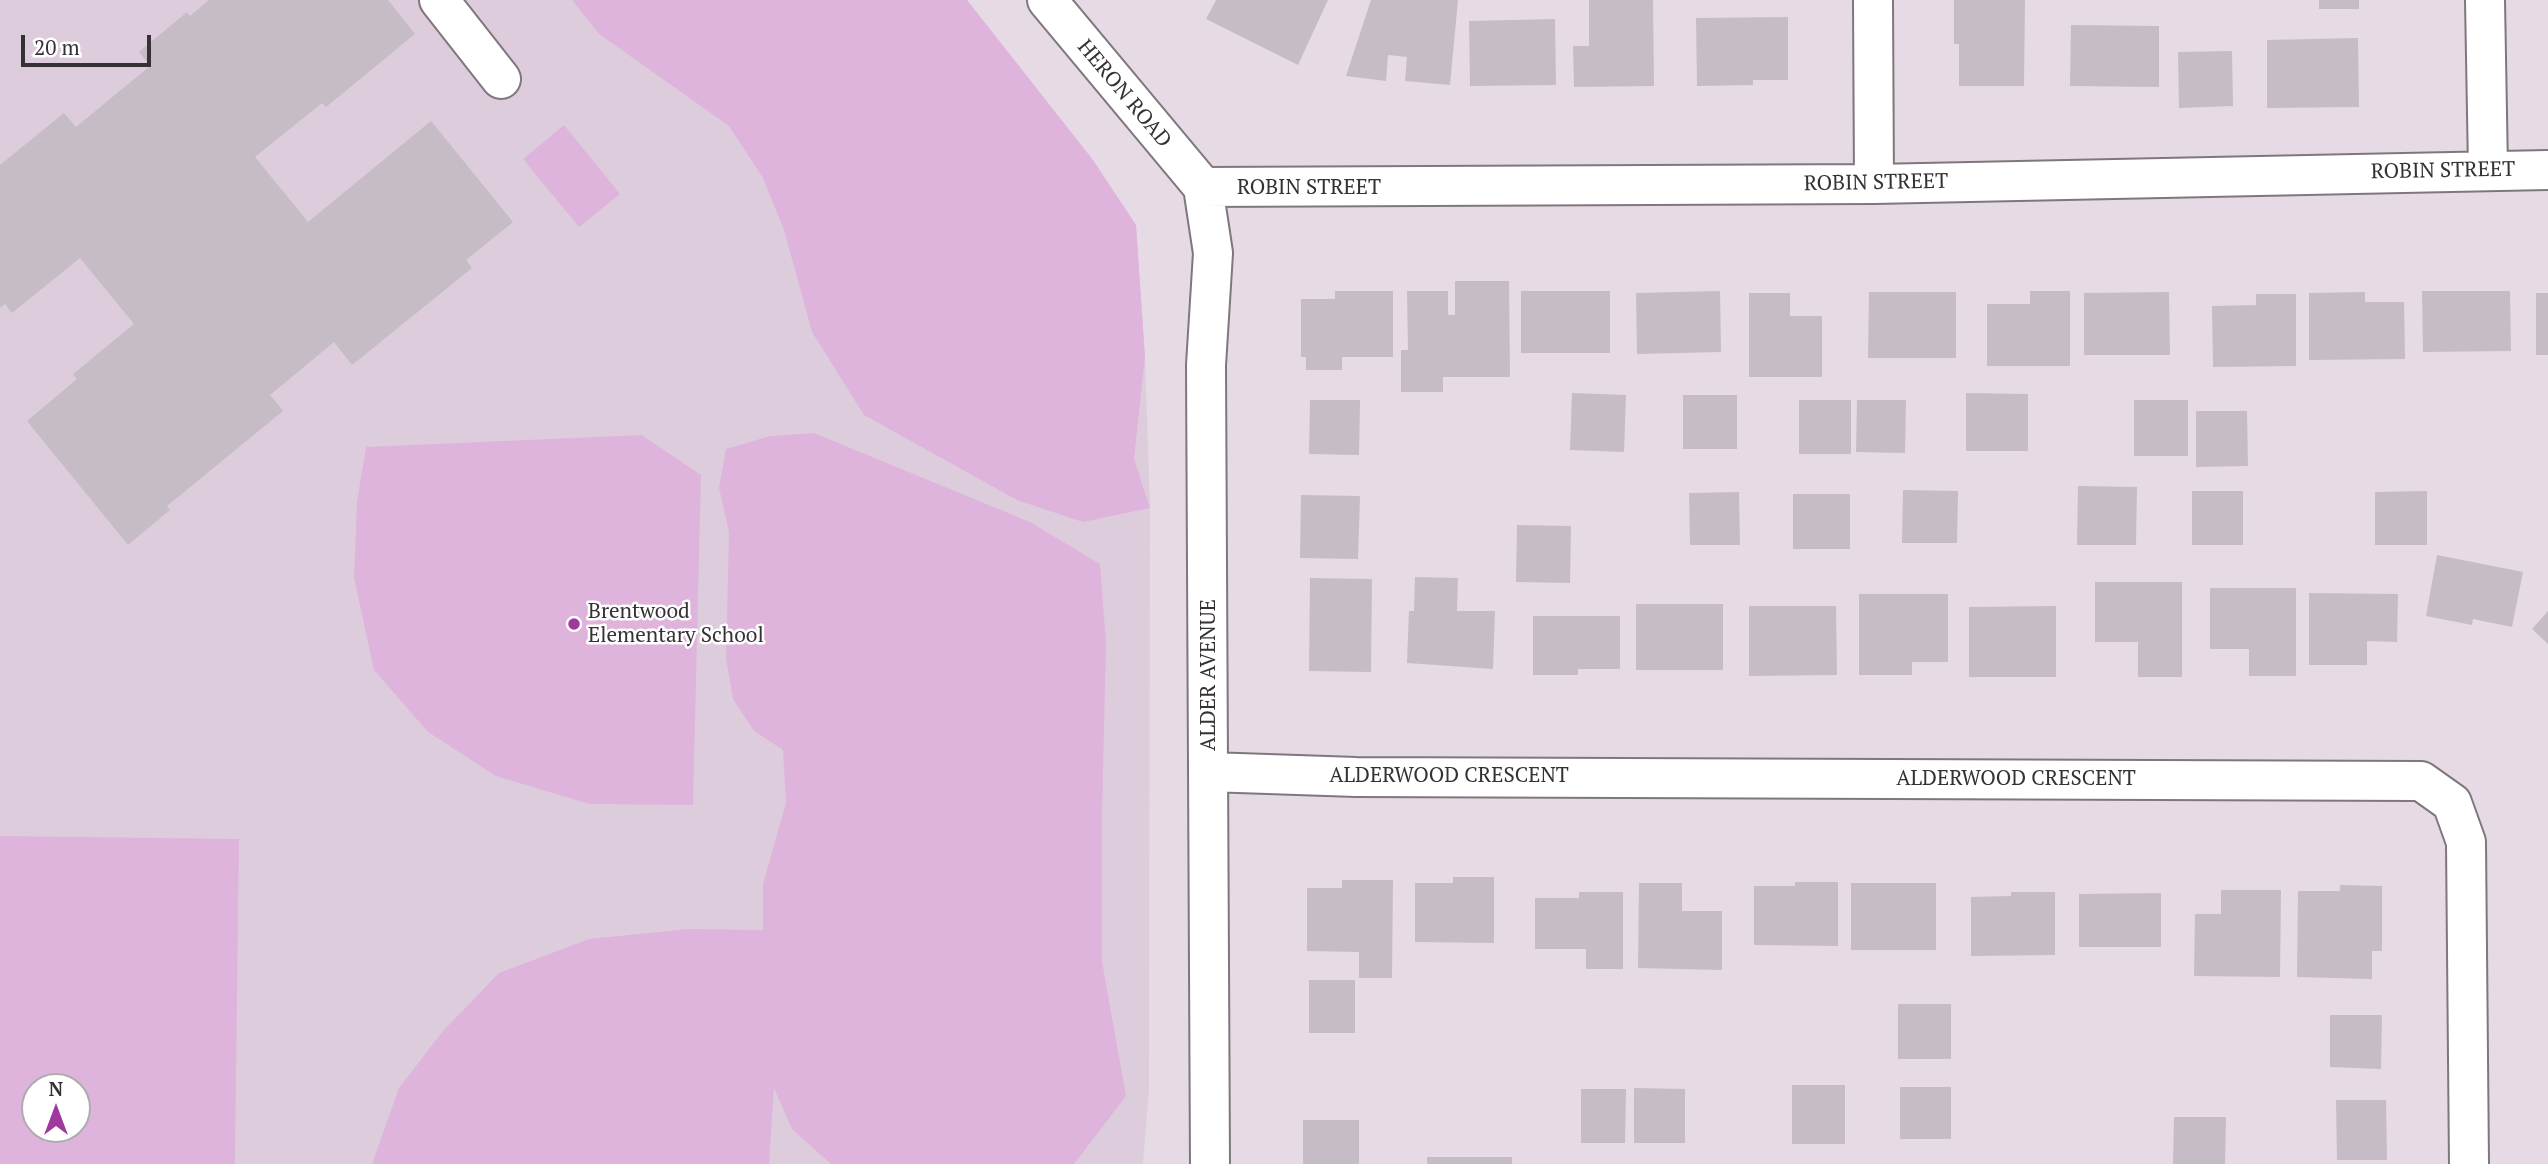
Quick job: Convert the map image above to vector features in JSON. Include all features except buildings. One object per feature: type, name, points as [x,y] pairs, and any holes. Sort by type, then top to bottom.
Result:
[{"type":"street","points":[[439,0],[501,79]]},
{"type":"street","name":"HERON ROAD","points":[[1047,0],[1135,110],[1203,187]]},
{"type":"street","points":[[1873,0],[1874,184]]},
{"type":"street","points":[[2485,0],[2488,169]]},
{"type":"street","name":"ROBIN STREET","points":[[1203,187],[1874,184],[2488,169],[2548,170]]},
{"type":"street","name":"ALDER AVENUE","points":[[1203,187],[1213,253],[1206,365],[1210,1164]]},
{"type":"street","name":"ALDERWOOD CRESCENT","points":[[1209,772],[1370,777],[2421,781],[2452,803],[2466,842],[2469,1164]]},
{"type":"shaded area","name":"Brentwood Elementary School","points":[[0,0],[967,0],[1093,160],[1136,225],[1145,357],[1150,508],[1149,1089],[1143,1164],[0,1164]]},
{"type":"shaded area","points":[[572,0],[967,0],[1093,160],[1136,225],[1145,357],[1134,459],[1150,508],[1083,522],[1017,500],[864,415],[812,332],[784,230],[763,178],[729,126],[599,34]]},
{"type":"shaded area","points":[[564,125],[620,194],[579,227],[523,159]]},
{"type":"shaded area","points":[[814,433],[1030,522],[1100,564],[1106,642],[1102,961],[1126,1096],[1074,1164],[831,1164],[792,1129],[774,1088],[769,1164],[372,1164],[399,1088],[443,1031],[499,973],[589,939],[689,929],[763,930],[763,884],[786,803],[783,750],[754,731],[733,699],[726,659],[729,532],[719,488],[726,449],[770,436]]},
{"type":"shaded area","points":[[642,435],[701,475],[693,805],[589,804],[496,776],[428,732],[374,670],[354,578],[357,502],[366,447]]},
{"type":"shaded area","points":[[0,836],[239,839],[235,1164],[0,1164]]},
{"type":"place","name":"Brentwood Elementary School","points":[[574,624]]}]
